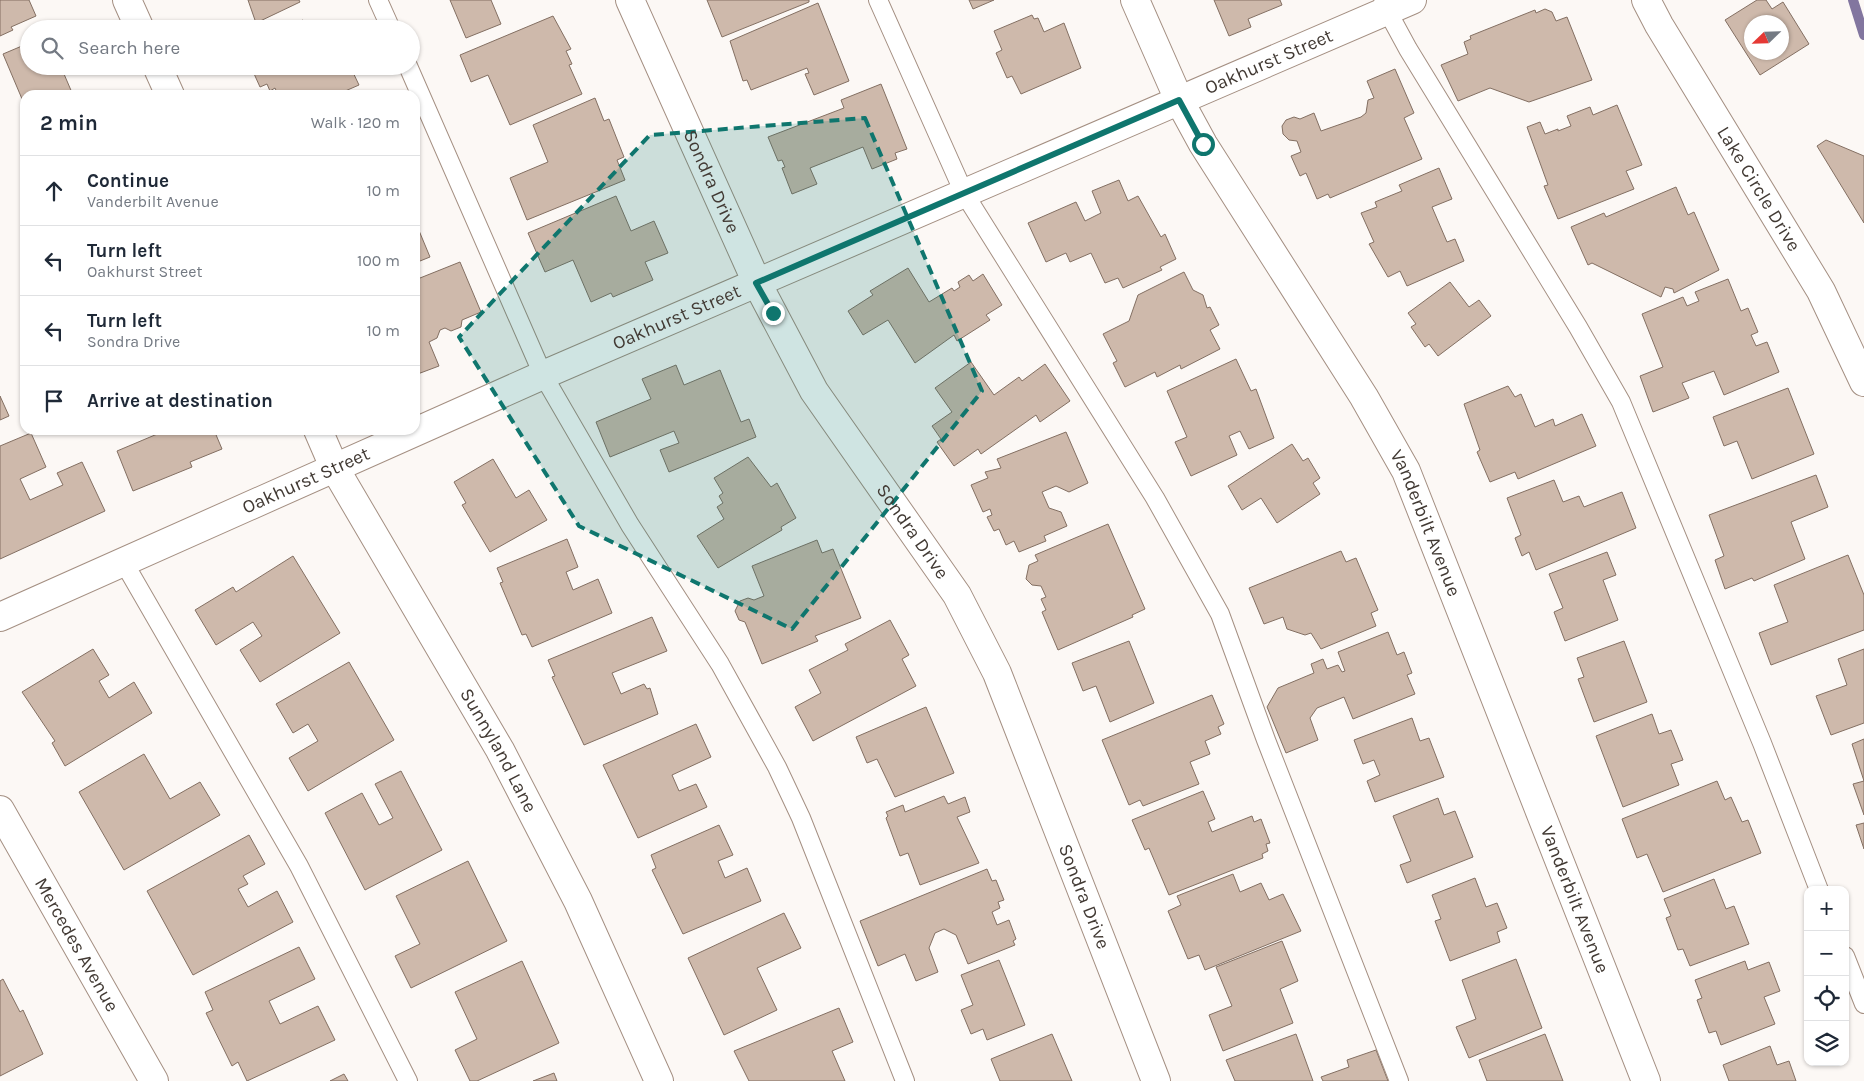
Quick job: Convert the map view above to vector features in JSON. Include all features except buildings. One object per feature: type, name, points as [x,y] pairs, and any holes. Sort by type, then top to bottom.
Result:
[{"type":"street","points":[[127,0],[136,20]]},
{"type":"street","name":"Sondra Drive","points":[[630,0],[756,283],[814,391],[957,595],[997,673],[1156,1081]]},
{"type":"street","name":"Vanderbilt Avenue","points":[[1135,0],[1179,100],[1225,182],[1364,397],[1406,471],[1646,1081]]},
{"type":"street","name":"Oakhurst Street","points":[[420,429],[1179,100],[1384,6],[1412,0]]},
{"type":"street","name":"Lake Circle Drive","points":[[1646,0],[1664,34],[1821,291],[1864,382]]},
{"type":"street","points":[[161,75],[168,90]]},
{"type":"street","name":"Sunnyland Lane","points":[[320,435],[334,467],[500,750],[578,901],[659,1081]]},
{"type":"street","name":"Oakhurst Street","points":[[0,617],[407,435]]},
{"type":"street","name":"Mercedes Avenue","points":[[0,810],[154,1081]]},
{"type":"lane","points":[[378,0],[387,20]]},
{"type":"lane","points":[[878,0],[964,193],[1155,498],[1220,614],[1266,740],[1399,1081]]},
{"type":"lane","points":[[1384,6],[1578,327],[1621,402],[1758,734],[1817,886]]},
{"type":"lane","points":[[412,75],[418,90]]},
{"type":"lane","points":[[420,93],[543,375],[630,525],[720,664],[777,767],[801,818],[905,1081]]},
{"type":"lane","points":[[123,561],[299,866],[408,1081]]},
{"type":"lane","points":[[1849,966],[1864,1004]]},
{"type":"highlighted area","points":[[865,118],[982,391],[792,629],[579,526],[459,337],[650,135]]},
{"type":"waterway","points":[[1853,0],[1864,35]]},
{"type":"route","points":[[773,313],[756,283],[1179,100],[1203,144]]}]
